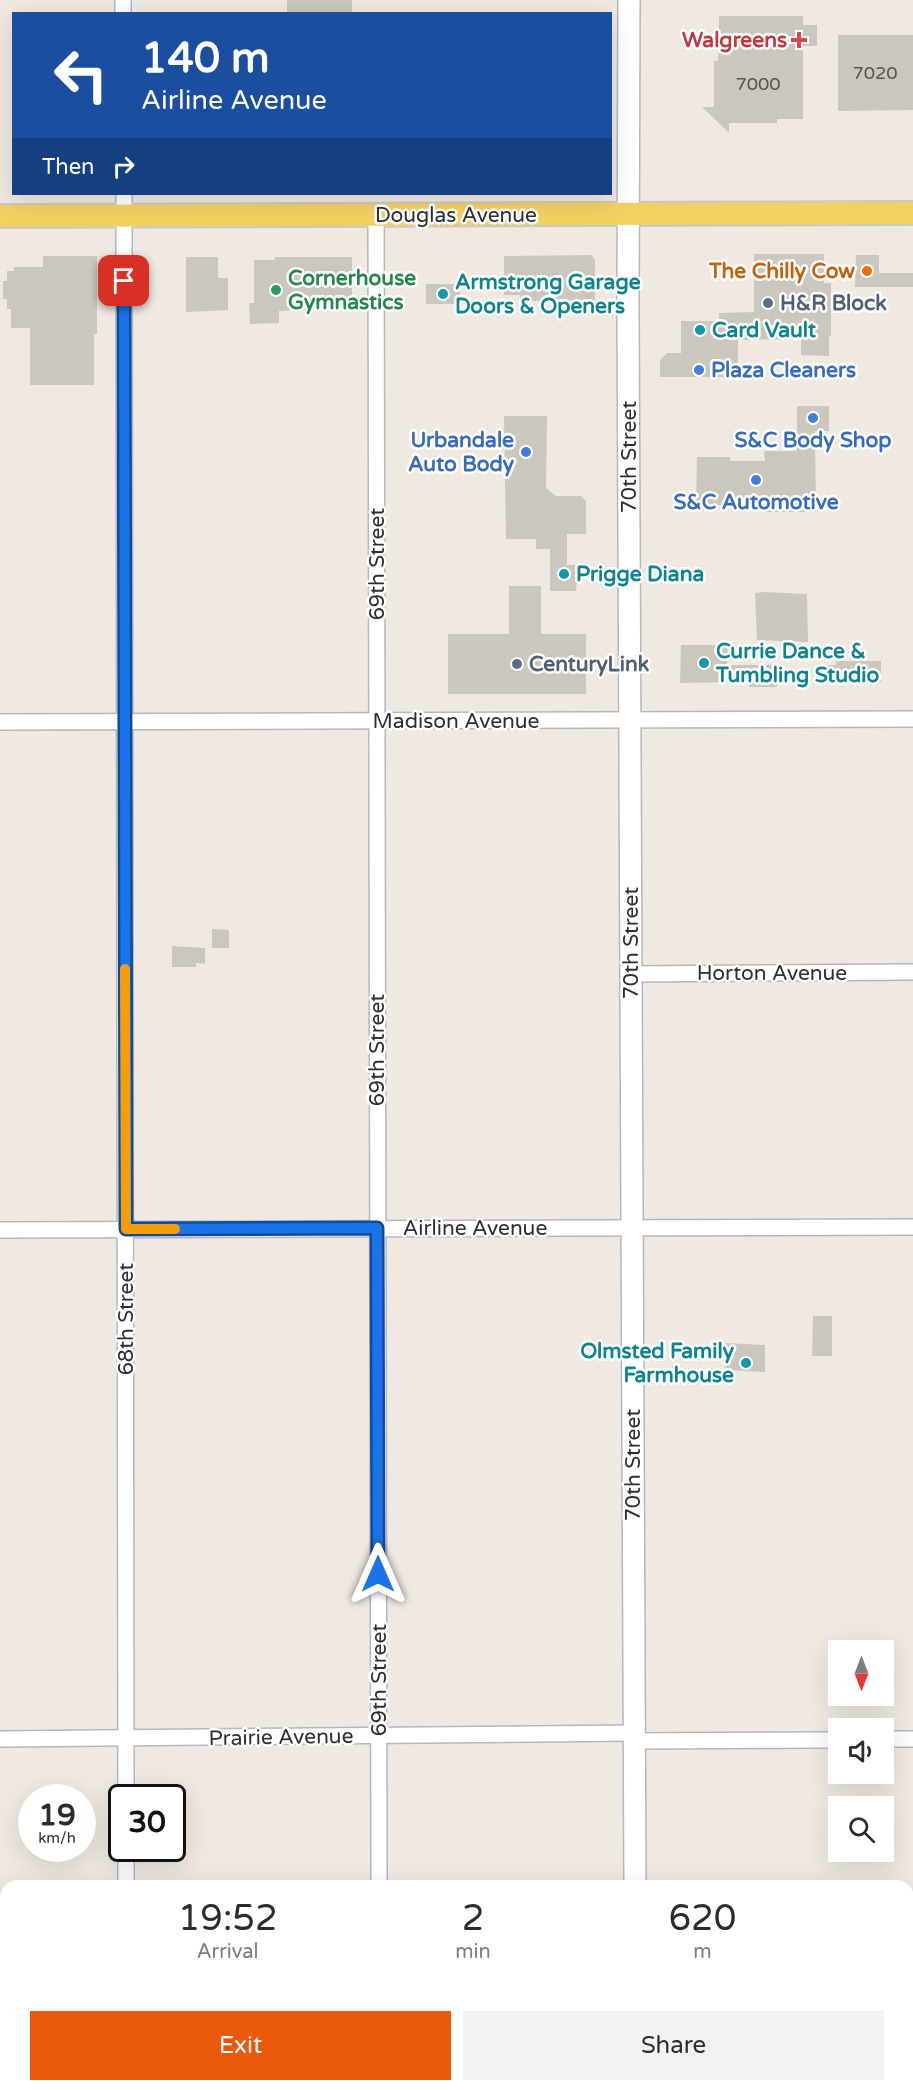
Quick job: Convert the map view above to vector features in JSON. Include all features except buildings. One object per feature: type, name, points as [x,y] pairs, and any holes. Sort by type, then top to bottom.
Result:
[{"type":"main road","name":"70th Street","points":[[629,0],[635,1880]]},
{"type":"main road","name":"Douglas Avenue","points":[[0,216],[124,205],[376,215],[913,213]]},
{"type":"street","name":"68th Street","points":[[124,205],[126,1784]]},
{"type":"street","name":"69th Street","points":[[376,215],[379,1880]]},
{"type":"street","name":"Madison Avenue","points":[[0,722],[913,719]]},
{"type":"street","name":"Horton Avenue","points":[[631,974],[913,972]]},
{"type":"street","name":"Airline Avenue","points":[[0,1230],[913,1227]]},
{"type":"street","name":"Prairie Avenue","points":[[0,1739],[379,1736],[828,1740]]},
{"type":"street","points":[[894,1739],[913,1739]]},
{"type":"street","points":[[126,1862],[126,1880]]},
{"type":"slow traffic","points":[[125,969],[126,1229],[175,1229]]},
{"type":"place","name":"Walgreens","points":[[799,40]]},
{"type":"place","name":"The Chilly Cow","points":[[867,271]]},
{"type":"place","name":"Cornerhouse Gymnastics","points":[[276,290]]},
{"type":"place","name":"Armstrong Garage Doors & Openers","points":[[443,294]]},
{"type":"place","name":"H&R Block","points":[[768,303]]},
{"type":"place","name":"Card Vault","points":[[700,330]]},
{"type":"place","name":"Plaza Cleaners","points":[[699,370]]},
{"type":"place","name":"S&C Body Shop","points":[[813,418]]},
{"type":"place","name":"Urbandale Auto Body","points":[[526,452]]},
{"type":"place","name":"S&C Automotive","points":[[756,480]]},
{"type":"place","name":"Prigge Diana","points":[[564,574]]},
{"type":"place","name":"Currie Dance & Tumbling Studio","points":[[704,663]]},
{"type":"place","name":"CenturyLink","points":[[517,664]]},
{"type":"place","name":"Olmsted Family Farmhouse","points":[[746,1363]]},
{"type":"route","points":[[124,281],[126,1229],[377,1228],[378,1574]]}]
